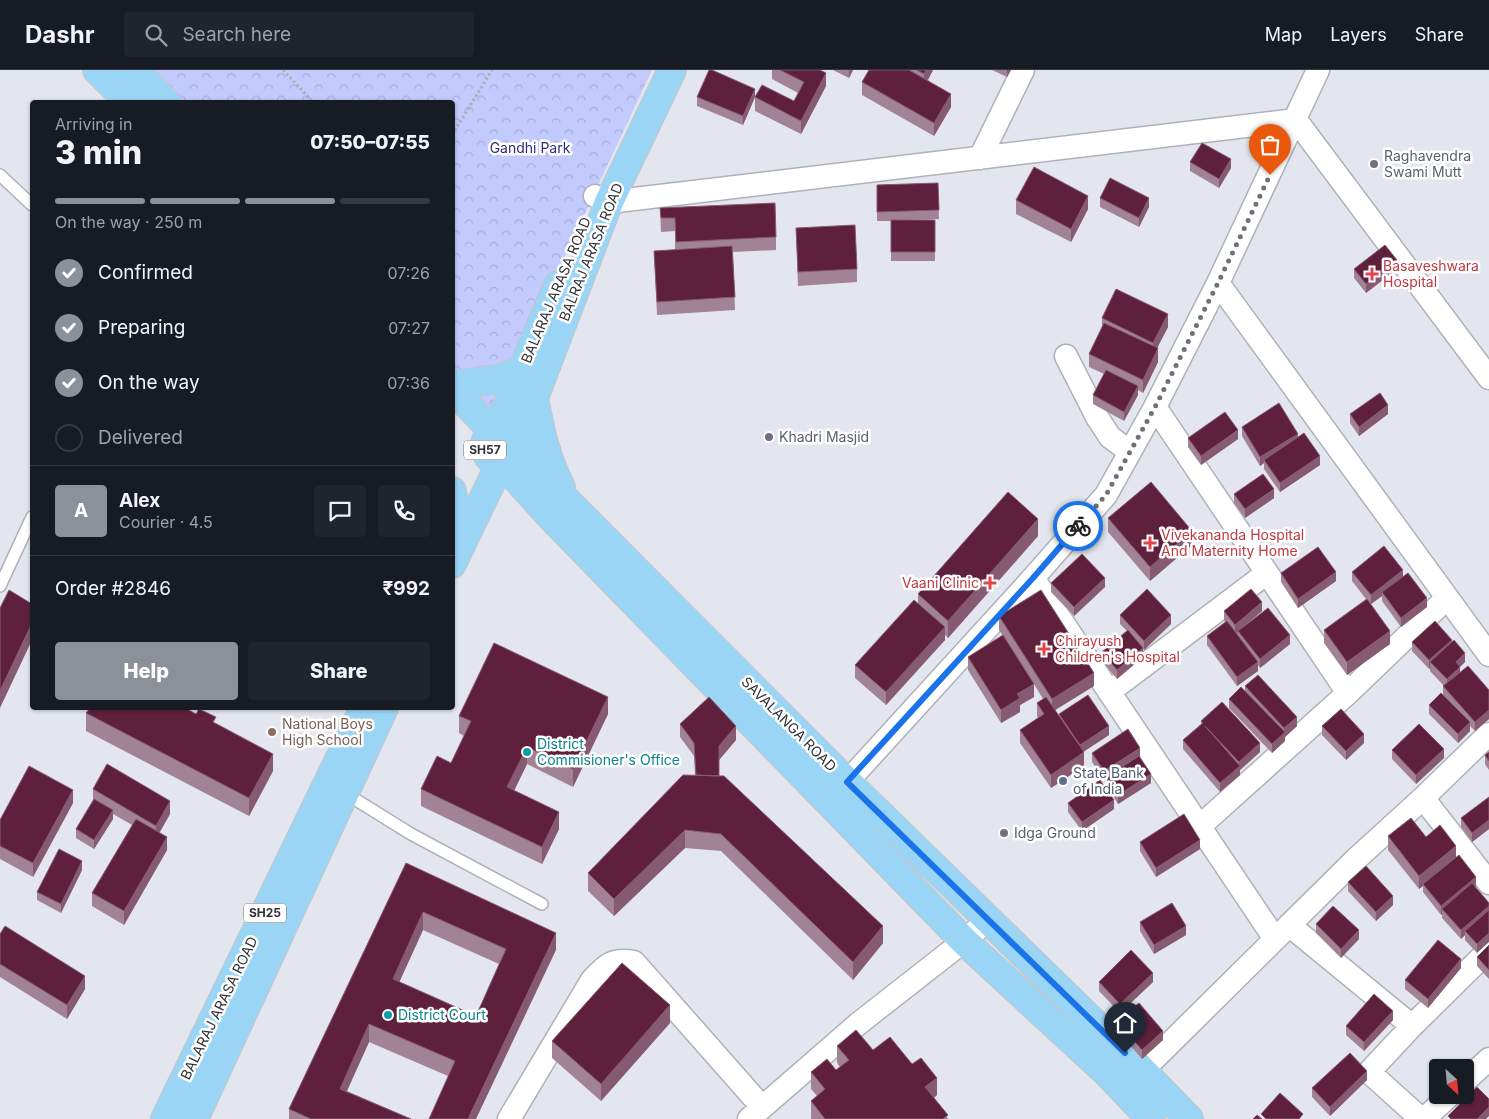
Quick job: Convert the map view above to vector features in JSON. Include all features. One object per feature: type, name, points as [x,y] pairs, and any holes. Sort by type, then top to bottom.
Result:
[{"type":"main road","points":[[97,70],[127,100]]},
{"type":"main road","points":[[134,70],[164,100]]},
{"type":"main road","name":"BALARAJ ARASA ROAD","points":[[455,557],[500,447],[522,370],[602,199],[655,70]]},
{"type":"main road","name":"BALRAJ ARASA ROAD","points":[[500,447],[534,398],[602,199],[672,70]]},
{"type":"main road","points":[[455,385],[498,379],[522,370]]},
{"type":"main road","name":"SAVALANGA ROAD","points":[[455,393],[500,447],[550,516],[964,941],[1106,1072],[1151,1119]]},
{"type":"main road","points":[[534,398],[544,447],[552,471],[572,506]]},
{"type":"main road","name":"SAVALANGA ROAD","points":[[455,418],[500,447],[572,506],[847,782],[1142,1071],[1188,1119]]},
{"type":"main road","name":"BALARAJ ARASA ROAD","points":[[455,509],[500,447]]},
{"type":"main road","name":"BALARAJ ARASA ROAD","points":[[165,1119],[363,710]]},
{"type":"main road","name":"BALARAJ ARASA ROAD","points":[[194,1119],[383,710]]},
{"type":"street","points":[[980,158],[1022,70]]},
{"type":"street","points":[[847,782],[1106,495],[1155,407],[1218,283],[1318,70]]},
{"type":"street","points":[[602,199],[980,158],[1296,120]]},
{"type":"street","points":[[1296,120],[1488,377]]},
{"type":"street","points":[[1218,283],[1489,655]]},
{"type":"street","points":[[1066,356],[1097,417],[1110,437],[1130,452]]},
{"type":"street","points":[[1155,407],[1348,693]]},
{"type":"street","points":[[1109,692],[1268,573]]},
{"type":"street","points":[[1033,578],[1199,827],[1282,932],[1412,1026]]},
{"type":"street","points":[[1199,827],[1348,693],[1447,598]]},
{"type":"street","points":[[1142,1071],[1355,860],[1489,734]]},
{"type":"street","points":[[1423,798],[1489,883]]},
{"type":"street","points":[[509,1119],[592,980],[605,966],[620,959],[634,962],[756,1113],[858,1024],[988,920]]},
{"type":"street","points":[[1440,1104],[1422,1119],[1369,1072],[1412,1026],[1489,950]]},
{"type":"street","points":[[1474,1073],[1489,1059]]},
{"type":"lane","points":[[0,175],[30,203]]},
{"type":"lane","points":[[0,586],[30,520]]},
{"type":"lane","points":[[345,793],[411,834],[542,904]]},
{"type":"path","points":[[283,70],[311,100]]},
{"type":"path","points":[[455,130],[492,70]]},
{"type":"green space","name":"Gandhi Park","points":[[129,70],[652,70],[485,427],[455,396],[455,100],[159,100]]},
{"type":"building","points":[[709,70],[755,89],[743,116],[697,97]]},
{"type":"building","points":[[780,70],[820,70],[826,73],[801,121],[755,97],[762,85],[794,101],[804,82]]},
{"type":"building","points":[[869,70],[909,70],[951,94],[934,123],[862,82]]},
{"type":"building","points":[[917,70],[926,70],[924,74]]},
{"type":"building","points":[[1202,143],[1231,159],[1219,179],[1190,162]]},
{"type":"building","points":[[1034,167],[1088,196],[1071,229],[1016,200]]},
{"type":"building","points":[[1110,178],[1149,198],[1139,218],[1100,198]]},
{"type":"building","points":[[938,183],[939,210],[877,212],[877,185]]},
{"type":"building","points":[[775,203],[776,237],[676,242],[675,218],[661,218],[660,208]]},
{"type":"building","points":[[891,220],[935,220],[935,252],[891,252]]},
{"type":"building","points":[[855,225],[857,269],[798,272],[796,228]]},
{"type":"building","points":[[1385,245],[1397,260],[1366,284],[1354,269]]},
{"type":"building","points":[[732,246],[735,297],[657,302],[654,251]]},
{"type":"building","points":[[1116,289],[1168,314],[1153,343],[1102,318]]},
{"type":"building","points":[[1104,323],[1158,348],[1143,380],[1089,354]]},
{"type":"building","points":[[1106,370],[1138,386],[1124,412],[1093,395]]},
{"type":"building","points":[[1380,393],[1388,405],[1359,427],[1350,414]]},
{"type":"building","points":[[1279,403],[1298,434],[1260,457],[1242,427]]},
{"type":"building","points":[[1225,412],[1238,430],[1201,456],[1188,438]]},
{"type":"building","points":[[1304,433],[1320,456],[1280,483],[1264,460]]},
{"type":"building","points":[[1263,474],[1274,489],[1245,509],[1234,494]]},
{"type":"building","points":[[1151,482],[1192,531],[1150,567],[1108,518]]},
{"type":"building","points":[[1008,492],[1038,519],[948,621],[918,594]]},
{"type":"building","points":[[1384,546],[1403,570],[1371,595],[1352,572]]},
{"type":"building","points":[[1318,547],[1336,572],[1298,599],[1281,573]]},
{"type":"building","points":[[1082,554],[1105,578],[1074,607],[1051,583]]},
{"type":"building","points":[[1408,573],[1427,598],[1401,618],[1382,592]]},
{"type":"building","points":[[1147,589],[1171,615],[1144,641],[1120,615]]},
{"type":"building","points":[[1251,589],[1262,602],[1235,625],[1224,611]]},
{"type":"building","points":[[9,590],[30,603],[30,627],[0,691],[0,608]]},
{"type":"building","points":[[1041,590],[1094,673],[1052,699],[999,616]]},
{"type":"building","points":[[1367,599],[1390,631],[1347,662],[1324,630]]},
{"type":"building","points":[[914,600],[945,627],[886,692],[855,665]]},
{"type":"building","points":[[1268,608],[1290,635],[1260,659],[1238,631]]},
{"type":"building","points":[[1227,621],[1258,662],[1237,677],[1207,636]]},
{"type":"building","points":[[1435,621],[1452,640],[1429,660],[1412,642]]},
{"type":"building","points":[[1128,630],[1143,648],[1117,670],[1102,652]]},
{"type":"building","points":[[1003,635],[1034,684],[1017,694],[1020,698],[1001,710],[968,657]]},
{"type":"building","points":[[1454,640],[1465,653],[1456,662],[1460,667],[1447,679],[1430,662]]},
{"type":"building","name":"District Commisioner's Office","points":[[494,643],[608,697],[573,769],[527,747],[507,787],[559,812],[542,847],[421,789],[437,756],[451,763],[471,721],[459,716]]},
{"type":"building","points":[[1468,666],[1489,690],[1489,710],[1475,722],[1443,686]]},
{"type":"building","points":[[1258,675],[1297,717],[1284,728],[1245,686]]},
{"type":"building","points":[[1241,687],[1285,732],[1272,744],[1229,699]]},
{"type":"building","points":[[1441,693],[1470,722],[1458,734],[1429,705]]},
{"type":"building","points":[[1088,695],[1109,726],[1080,745],[1059,714]]},
{"type":"building","points":[[709,697],[736,726],[719,746],[719,776],[696,775],[694,743],[680,724]]},
{"type":"building","points":[[1046,697],[1084,752],[1051,775],[1020,730],[1044,714],[1037,703]]},
{"type":"building","points":[[1222,702],[1260,743],[1239,762],[1205,726],[1240,766],[1220,783],[1183,740],[1203,723],[1201,721]]},
{"type":"building","points":[[1341,709],[1364,734],[1346,751],[1322,726]]},
{"type":"building","points":[[88,710],[189,710],[196,714],[198,710],[201,710],[216,717],[213,722],[273,754],[249,798],[86,713]]},
{"type":"building","points":[[1419,724],[1444,749],[1416,775],[1392,750]]},
{"type":"building","points":[[1128,729],[1140,748],[1104,771],[1092,753]]},
{"type":"building","points":[[1489,752],[1489,761],[1485,755]]},
{"type":"building","points":[[1139,756],[1151,774],[1118,795],[1107,777]]},
{"type":"building","points":[[107,764],[170,801],[156,826],[93,789]]},
{"type":"building","points":[[29,766],[73,790],[33,863],[0,846],[0,820]]},
{"type":"building","points":[[683,775],[724,776],[883,926],[853,962],[721,834],[685,830],[614,899],[588,873]]},
{"type":"building","points":[[1100,780],[1114,800],[1082,822],[1068,803]]},
{"type":"building","points":[[1489,797],[1489,820],[1472,833],[1461,818]]},
{"type":"building","points":[[94,799],[113,810],[94,840],[76,829]]},
{"type":"building","points":[[1184,814],[1200,840],[1156,868],[1140,842]]},
{"type":"building","points":[[1411,818],[1426,837],[1440,825],[1456,846],[1419,876],[1388,836]]},
{"type":"building","points":[[136,819],[167,837],[124,911],[92,893]]},
{"type":"building","points":[[59,849],[82,861],[61,904],[37,892]]},
{"type":"building","points":[[1459,855],[1476,877],[1441,906],[1423,884]]},
{"type":"building","name":"District Court","points":[[406,863],[556,933],[468,1119],[429,1119],[455,1061],[369,1024],[340,1089],[411,1119],[311,1119],[289,1109]],"holes":[[[423,912],[506,949],[476,1016],[393,979]]]},
{"type":"building","points":[[1366,866],[1393,896],[1376,912],[1348,882]]},
{"type":"building","points":[[1472,883],[1489,903],[1489,906],[1461,930],[1442,909]]},
{"type":"building","points":[[1172,903],[1186,926],[1154,945],[1140,922]]},
{"type":"building","points":[[1333,906],[1359,930],[1341,949],[1316,924]]},
{"type":"building","points":[[1489,910],[1489,933],[1477,944],[1465,931]]},
{"type":"building","points":[[5,926],[85,976],[67,1005],[0,964],[0,934]]},
{"type":"building","points":[[1438,940],[1461,959],[1428,999],[1405,980]]},
{"type":"building","points":[[1489,945],[1489,970],[1477,957]]},
{"type":"building","points":[[1131,950],[1153,973],[1120,1004],[1099,982]]},
{"type":"building","points":[[622,963],[670,1005],[601,1084],[552,1041]]},
{"type":"building","points":[[1374,994],[1393,1011],[1364,1042],[1346,1026]]},
{"type":"building","points":[[1139,1003],[1163,1031],[1142,1050],[1117,1021]]},
{"type":"building","points":[[856,1030],[873,1050],[890,1037],[912,1064],[921,1058],[937,1078],[925,1087],[948,1115],[943,1119],[825,1119],[811,1101],[825,1089],[811,1072],[827,1059],[836,1070],[849,1060],[837,1046]]},
{"type":"building","points":[[1350,1053],[1367,1071],[1330,1107],[1312,1088]]},
{"type":"building","points":[[1477,1087],[1489,1099],[1489,1107],[1477,1119],[1451,1119],[1448,1116],[1460,1104],[1474,1104],[1474,1090]]},
{"type":"building","points":[[1280,1093],[1303,1114],[1299,1119],[1266,1119],[1261,1114]]},
{"type":"building","points":[[1257,1115],[1262,1119],[1253,1119]]},
{"type":"way so far","points":[[1078,526],[1106,495],[1155,407],[1270,175]]},
{"type":"place","name":"Raghavendra Swami Mutt","points":[[1374,164]]},
{"type":"place","name":"Basaveshwara Hospital","points":[[1372,274]]},
{"type":"place","name":"Khadri Masjid","points":[[769,437]]},
{"type":"place","name":"Vivekananda Hospital And Maternity Home","points":[[1150,543]]},
{"type":"place","name":"Vaani Clinic","points":[[990,583]]},
{"type":"place","name":"Chirayush Children's Hospital","points":[[1044,649]]},
{"type":"place","name":"National Boys High School","points":[[272,732]]},
{"type":"place","name":"District Commisioner's Office","points":[[527,752]]},
{"type":"place","name":"State Bank of India","points":[[1063,781]]},
{"type":"place","name":"Idga Ground","points":[[1004,833]]},
{"type":"place","name":"District Court","points":[[388,1015]]},
{"type":"route","points":[[1078,526],[847,782],[1125,1053]]}]
